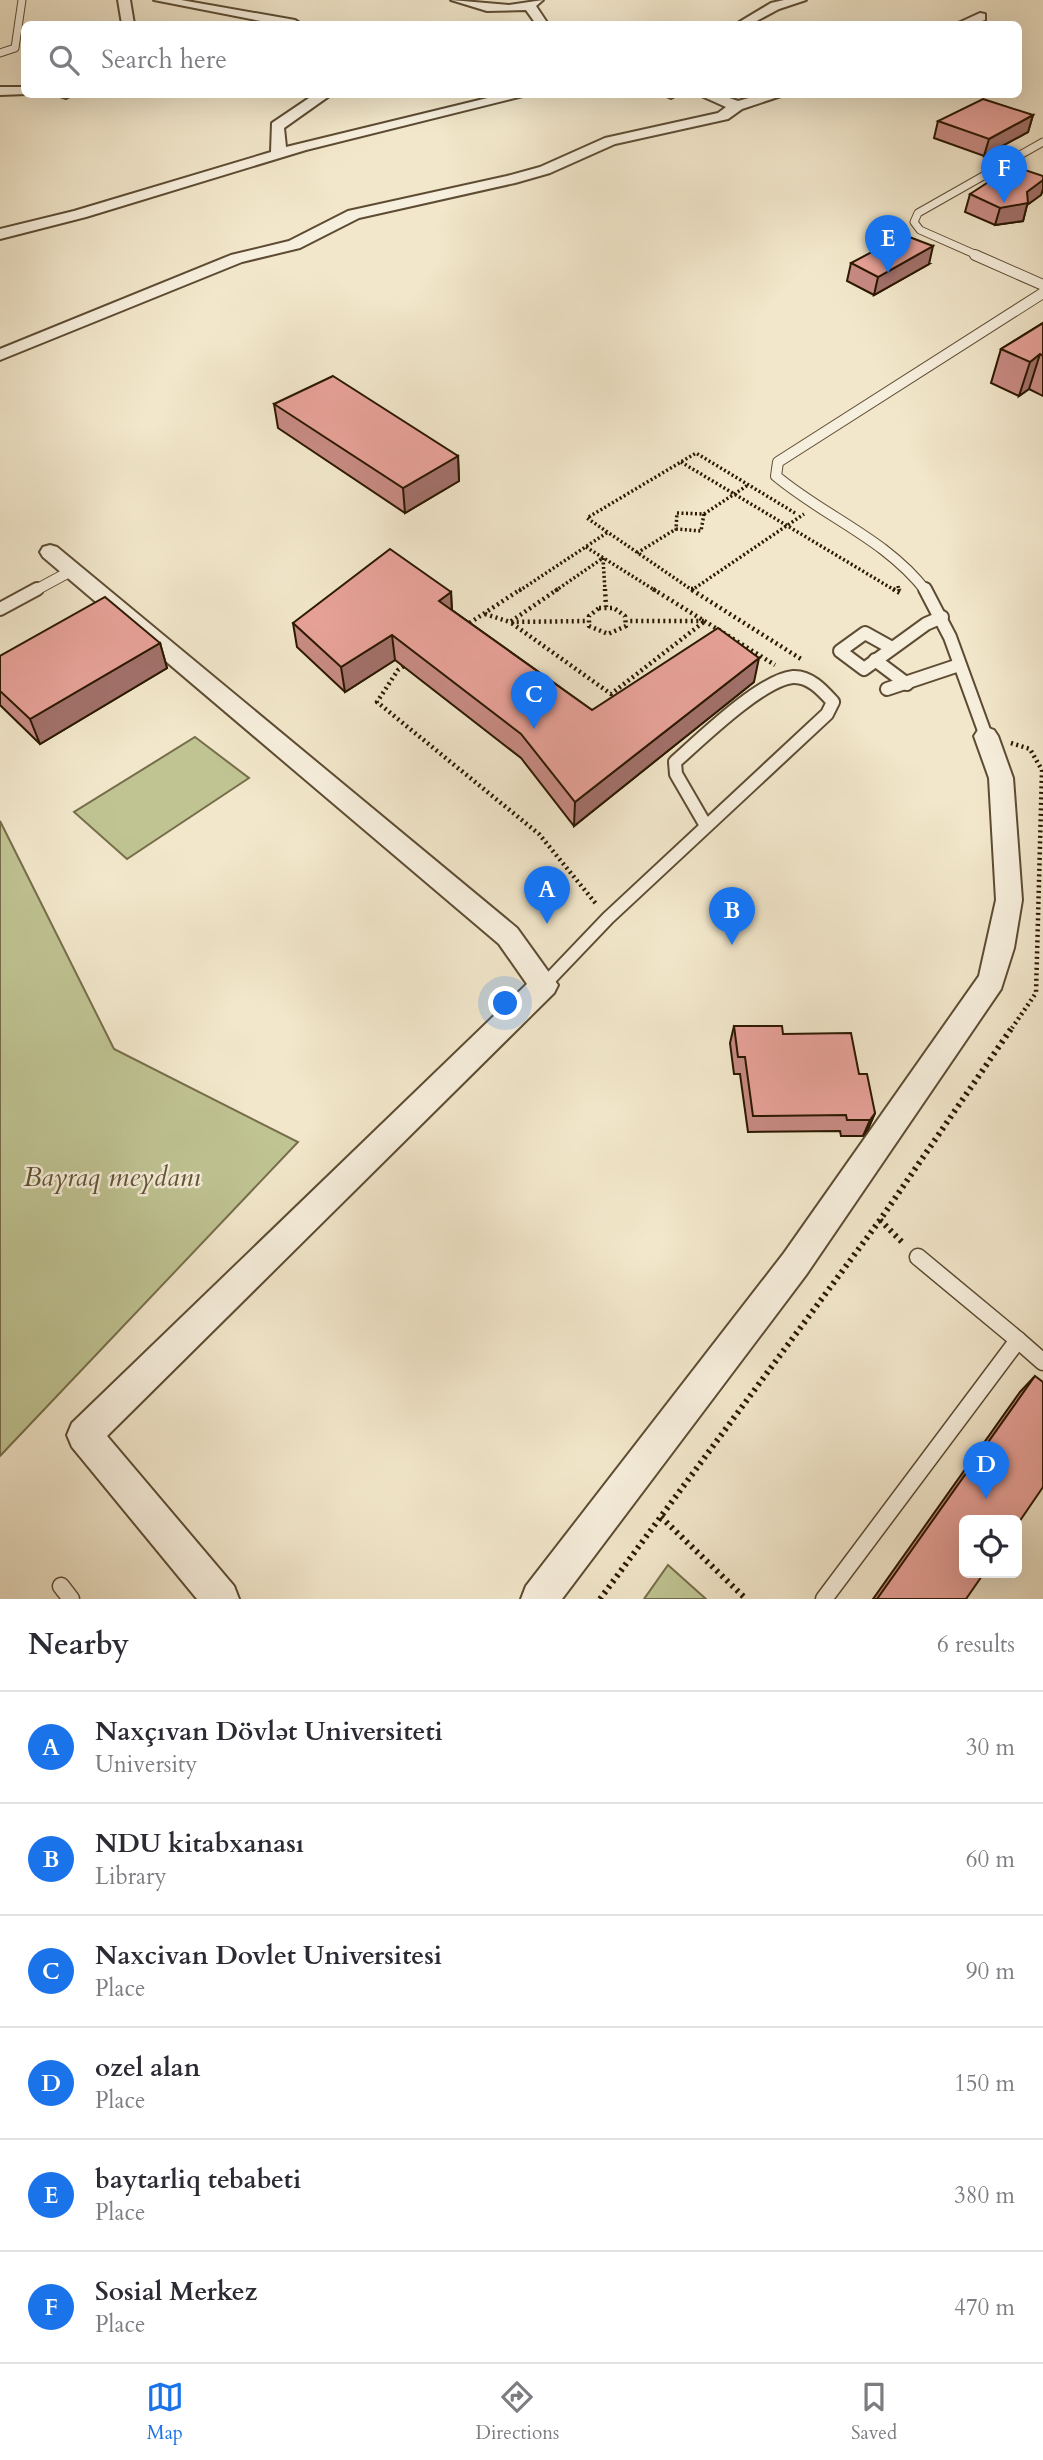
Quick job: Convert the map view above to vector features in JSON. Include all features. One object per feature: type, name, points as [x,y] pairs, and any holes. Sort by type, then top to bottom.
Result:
[{"type":"street","points":[[124,0],[128,21]]},
{"type":"street","points":[[160,0],[282,21]]},
{"type":"street","points":[[457,0],[504,8],[533,3],[541,21]]},
{"type":"street","points":[[748,21],[775,6],[800,0]]},
{"type":"street","points":[[238,21],[260,16]]},
{"type":"street","points":[[970,21],[980,17]]},
{"type":"street","points":[[0,91],[21,91]]},
{"type":"street","points":[[279,155],[276,126],[319,98]]},
{"type":"street","points":[[465,98],[479,106]]},
{"type":"street","points":[[0,233],[80,214],[279,155],[509,98]]},
{"type":"street","points":[[715,98],[737,106]]},
{"type":"street","points":[[0,355],[237,258],[294,246],[354,214],[510,180],[545,170],[610,141],[723,116],[737,106],[766,98]]},
{"type":"street","points":[[50,552],[508,936],[544,985],[84,1435],[221,1599]]},
{"type":"street","points":[[539,1599],[795,1264],[991,981],[1001,948],[1009,900],[1001,778],[986,736]]},
{"type":"lane","points":[[0,52],[15,48],[22,0]]},
{"type":"lane","points":[[1043,142],[918,213],[914,222],[920,230],[1043,285]]},
{"type":"lane","points":[[986,736],[942,617],[910,569],[890,552],[815,507],[776,477],[778,462],[1043,293]]},
{"type":"lane","points":[[0,609],[71,570]]},
{"type":"lane","points":[[892,648],[864,633],[840,651],[863,669],[942,617]]},
{"type":"lane","points":[[875,660],[907,684]]},
{"type":"lane","points":[[887,689],[959,666]]},
{"type":"lane","points":[[544,985],[608,918],[705,824],[827,714],[833,702],[821,688],[794,677],[779,680],[761,691],[675,762],[676,774],[705,824]]},
{"type":"lane","points":[[918,1257],[1043,1362]]},
{"type":"lane","points":[[824,1599],[1018,1340]]},
{"type":"path","points":[[812,524],[696,453],[587,518],[692,590],[831,678],[821,688]]},
{"type":"path","points":[[681,462],[900,593],[895,582]]},
{"type":"path","points":[[676,529],[677,513],[704,514],[748,485]]},
{"type":"path","points":[[692,590],[815,507]]},
{"type":"path","points":[[637,553],[676,529],[701,531],[704,514]]},
{"type":"path","points":[[463,627],[608,532]]},
{"type":"path","points":[[586,547],[794,677]]},
{"type":"path","points":[[603,558],[606,607]]},
{"type":"path","points":[[510,622],[603,558]]},
{"type":"path","points":[[587,621],[593,611],[606,607],[620,611],[627,621]]},
{"type":"path","points":[[484,614],[510,622],[587,621]]},
{"type":"path","points":[[587,621],[594,630],[608,634],[622,630],[627,621]]},
{"type":"path","points":[[627,621],[705,621]]},
{"type":"path","points":[[510,622],[611,694],[705,621]]},
{"type":"path","points":[[420,656],[398,670],[377,702],[539,834],[608,918]]},
{"type":"path","points":[[880,1220],[918,1257]]},
{"type":"path","points":[[661,1517],[746,1599]]},
{"type":"green space","points":[[195,737],[249,778],[127,859],[74,812]]},
{"type":"green space","name":"Bayraq meydanı","points":[[0,821],[114,1049],[298,1142],[0,1456]]},
{"type":"green space","points":[[668,1565],[706,1599],[644,1599]]},
{"type":"building","points":[[983,99],[1033,115],[989,139],[938,121]]},
{"type":"building","points":[[1013,166],[1043,176],[1043,180],[1027,192],[1028,203],[1000,208],[970,194]]},
{"type":"building","points":[[904,235],[933,246],[878,277],[851,263]]},
{"type":"building","points":[[1043,323],[1043,356],[1040,354],[1030,362],[1001,349]]},
{"type":"building","points":[[333,376],[458,456],[403,488],[274,404]]},
{"type":"building","points":[[390,549],[451,592],[439,601],[592,710],[718,628],[759,658],[575,802],[521,734],[392,635],[341,667],[293,623]]},
{"type":"building","points":[[105,597],[160,643],[30,719],[0,691],[0,656]]},
{"type":"building","points":[[734,1026],[782,1026],[783,1034],[851,1033],[859,1074],[867,1074],[875,1113],[870,1120],[847,1120],[846,1115],[753,1116],[745,1057],[738,1057]]},
{"type":"building","points":[[1035,1376],[1043,1382],[1043,1487],[1022,1518],[1022,1515],[959,1515],[959,1578],[981,1578],[966,1599],[877,1599]]},
{"type":"place","name":"Sosial Merkez","points":[[1004,203]]},
{"type":"place","name":"baytarliq tebabeti","points":[[888,273]]},
{"type":"place","name":"Naxcivan Dovlet Universitesi","points":[[534,729]]},
{"type":"place","name":"Naxçıvan Dövlət Universiteti","points":[[547,924]]},
{"type":"place","name":"NDU kitabxanası","points":[[732,945]]},
{"type":"place","name":"ozel alan","points":[[986,1499]]}]
